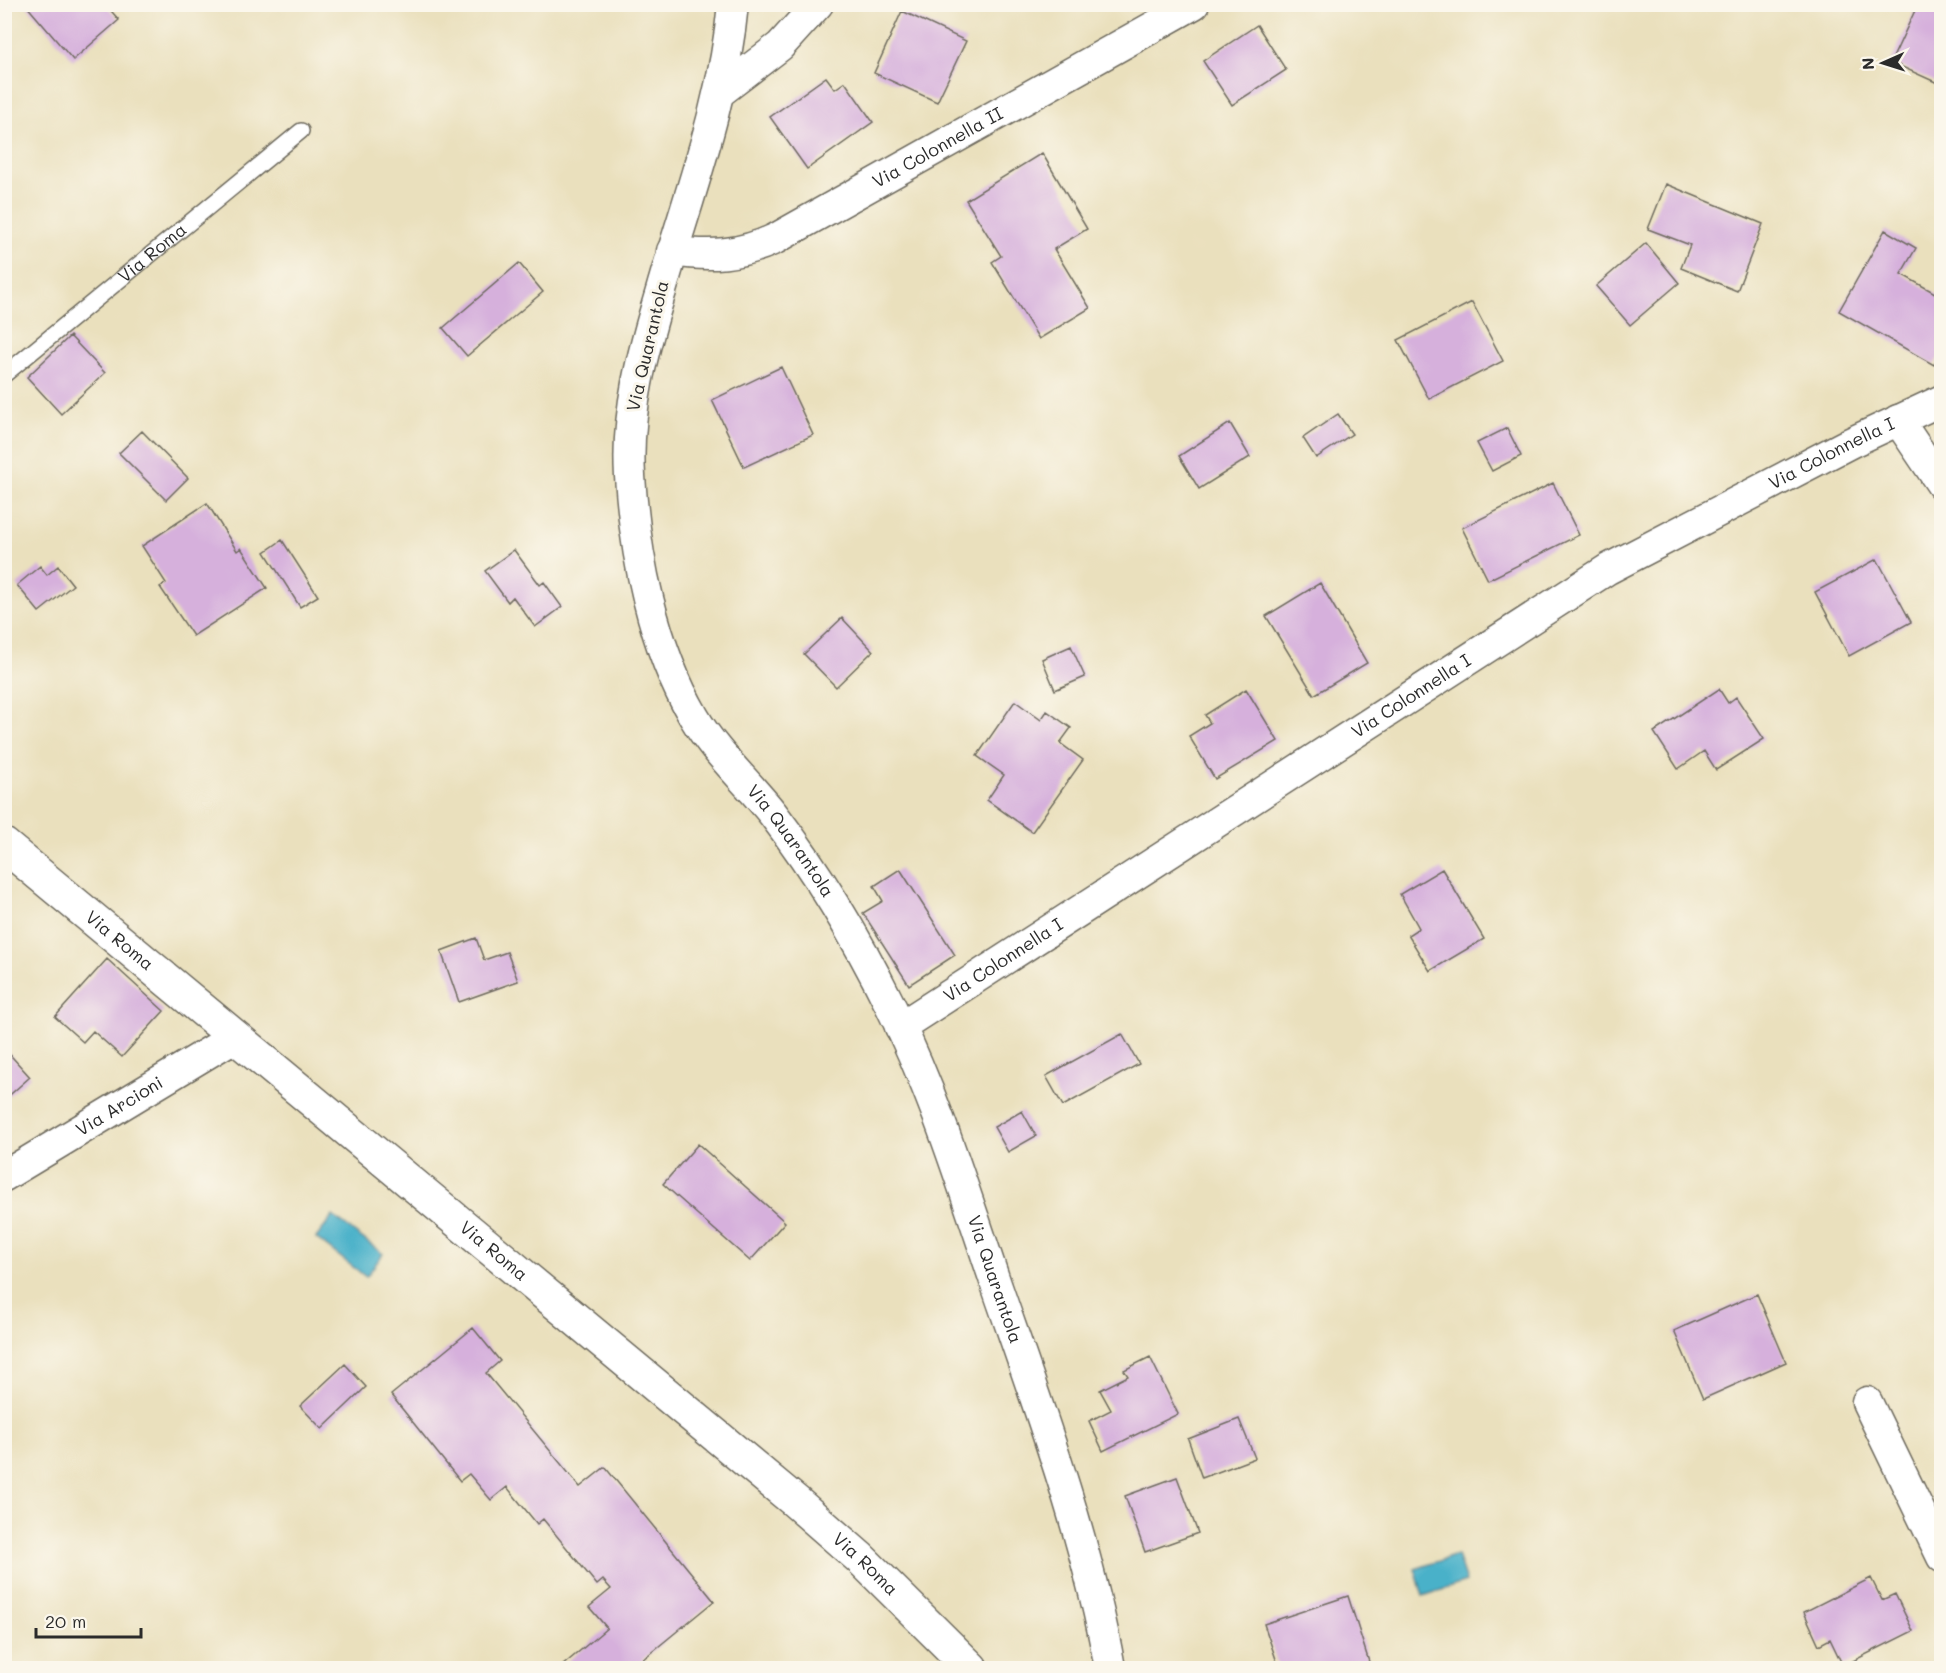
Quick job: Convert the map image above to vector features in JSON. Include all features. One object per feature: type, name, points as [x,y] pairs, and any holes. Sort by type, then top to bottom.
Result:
[{"type":"main road","name":"Via Roma","points":[[4,845],[805,1509],[876,1573],[971,1668]]},
{"type":"street","name":"Via Quarantola","points":[[733,4],[720,92],[639,370],[630,439],[631,490],[639,544],[659,631],[676,681],[699,726],[772,813],[812,870],[865,957],[900,1027],[946,1140],[1050,1442],[1092,1585],[1110,1668]]},
{"type":"street","points":[[720,92],[780,46],[818,4]]},
{"type":"street","name":"Via Colonnella II","points":[[672,251],[723,255],[746,251],[775,239],[1194,4]]},
{"type":"street","name":"Via Colonnella I","points":[[900,1027],[1608,569],[1941,400]]},
{"type":"street","points":[[1898,420],[1941,485]]},
{"type":"street","name":"Via Arcioni","points":[[4,1176],[236,1036]]},
{"type":"street","points":[[1866,1402],[1941,1557]]},
{"type":"lane","name":"Via Roma","points":[[4,375],[301,131]]},
{"type":"water","points":[[333,1216],[383,1254],[366,1277],[316,1238]]},
{"type":"water","points":[[1457,1555],[1466,1582],[1423,1596],[1415,1569]]},
{"type":"building","points":[[1918,4],[1942,4],[1942,85],[1891,62]]},
{"type":"building","points":[[26,5],[106,5],[119,20],[73,60]]},
{"type":"building","points":[[902,11],[966,41],[937,102],[874,73]]},
{"type":"building","points":[[1257,25],[1286,70],[1232,105],[1203,61]]},
{"type":"building","points":[[826,77],[835,89],[845,82],[873,122],[807,169],[770,117]]},
{"type":"building","points":[[1042,153],[1087,229],[1054,249],[1090,308],[1039,339],[992,262],[1001,256],[966,200]]},
{"type":"building","points":[[1666,184],[1763,224],[1737,291],[1681,268],[1690,245],[1648,229]]},
{"type":"building","points":[[1885,230],[1916,248],[1901,274],[1942,297],[1942,352],[1934,365],[1839,311]]},
{"type":"building","points":[[1646,243],[1679,283],[1630,325],[1596,286]]},
{"type":"building","points":[[519,263],[543,292],[467,356],[443,328]]},
{"type":"building","points":[[1472,302],[1503,361],[1429,399],[1398,340]]},
{"type":"building","points":[[70,336],[105,373],[61,414],[27,377]]},
{"type":"building","points":[[781,367],[813,435],[744,467],[712,400]]},
{"type":"building","points":[[1338,414],[1352,434],[1316,458],[1303,438]]},
{"type":"building","points":[[1230,423],[1250,457],[1199,489],[1179,456]]},
{"type":"building","points":[[1507,428],[1521,456],[1492,471],[1477,443]]},
{"type":"building","points":[[142,431],[188,478],[166,500],[119,453]]},
{"type":"building","points":[[1553,483],[1579,535],[1488,580],[1462,528]]},
{"type":"building","points":[[207,503],[237,551],[241,548],[267,588],[193,636],[160,587],[166,583],[142,546]]},
{"type":"building","points":[[282,540],[318,596],[300,607],[265,552]]},
{"type":"building","points":[[514,550],[540,585],[544,582],[562,607],[535,627],[513,597],[508,602],[485,571]]},
{"type":"building","points":[[1877,559],[1911,622],[1849,656],[1815,592]]},
{"type":"building","points":[[40,566],[47,575],[58,566],[73,585],[39,612],[17,585]]},
{"type":"building","points":[[1320,583],[1367,663],[1314,695],[1266,616]]},
{"type":"building","points":[[842,618],[873,651],[836,687],[804,654]]},
{"type":"building","points":[[1071,646],[1085,677],[1055,690],[1042,659]]},
{"type":"building","points":[[1246,689],[1278,741],[1215,779],[1189,736],[1210,723],[1205,715]]},
{"type":"building","points":[[1719,689],[1728,703],[1736,697],[1764,739],[1716,770],[1704,751],[1678,769],[1654,732]]},
{"type":"building","points":[[1015,701],[1041,720],[1047,711],[1071,728],[1060,743],[1083,760],[1032,832],[987,800],[1004,775],[977,756]]},
{"type":"building","points":[[900,869],[955,955],[909,985],[863,913],[883,901],[874,886]]},
{"type":"building","points":[[1442,869],[1484,939],[1430,971],[1408,935],[1419,928],[1400,894]]},
{"type":"building","points":[[476,938],[484,960],[507,952],[518,981],[459,1002],[441,951]]},
{"type":"building","points":[[107,959],[164,1011],[122,1057],[93,1031],[83,1042],[55,1017]]},
{"type":"building","points":[[1122,1034],[1139,1064],[1063,1106],[1046,1076]]},
{"type":"building","points":[[4,1048],[30,1077],[4,1100]]},
{"type":"building","points":[[1022,1111],[1036,1136],[1008,1152],[994,1127]]},
{"type":"building","points":[[698,1144],[785,1222],[750,1261],[663,1184]]},
{"type":"building","points":[[1757,1294],[1786,1362],[1703,1399],[1674,1331]]},
{"type":"building","points":[[473,1328],[500,1361],[486,1373],[580,1487],[605,1467],[714,1601],[642,1660],[649,1668],[564,1668],[562,1666],[607,1628],[589,1607],[611,1589],[603,1580],[597,1585],[543,1519],[537,1524],[507,1487],[491,1500],[469,1474],[460,1481],[391,1395]]},
{"type":"building","points":[[1150,1357],[1178,1414],[1103,1451],[1089,1421],[1111,1410],[1100,1390],[1128,1376],[1124,1370]]},
{"type":"building","points":[[345,1364],[366,1387],[322,1429],[300,1406]]},
{"type":"building","points":[[1239,1419],[1255,1458],[1202,1478],[1188,1439]]},
{"type":"building","points":[[1177,1477],[1198,1533],[1145,1552],[1125,1496]]},
{"type":"building","points":[[1871,1578],[1882,1600],[1895,1594],[1913,1631],[1843,1666],[1830,1639],[1819,1645],[1804,1612]]},
{"type":"building","points":[[1348,1596],[1370,1665],[1360,1668],[1279,1668],[1264,1624]]}]
